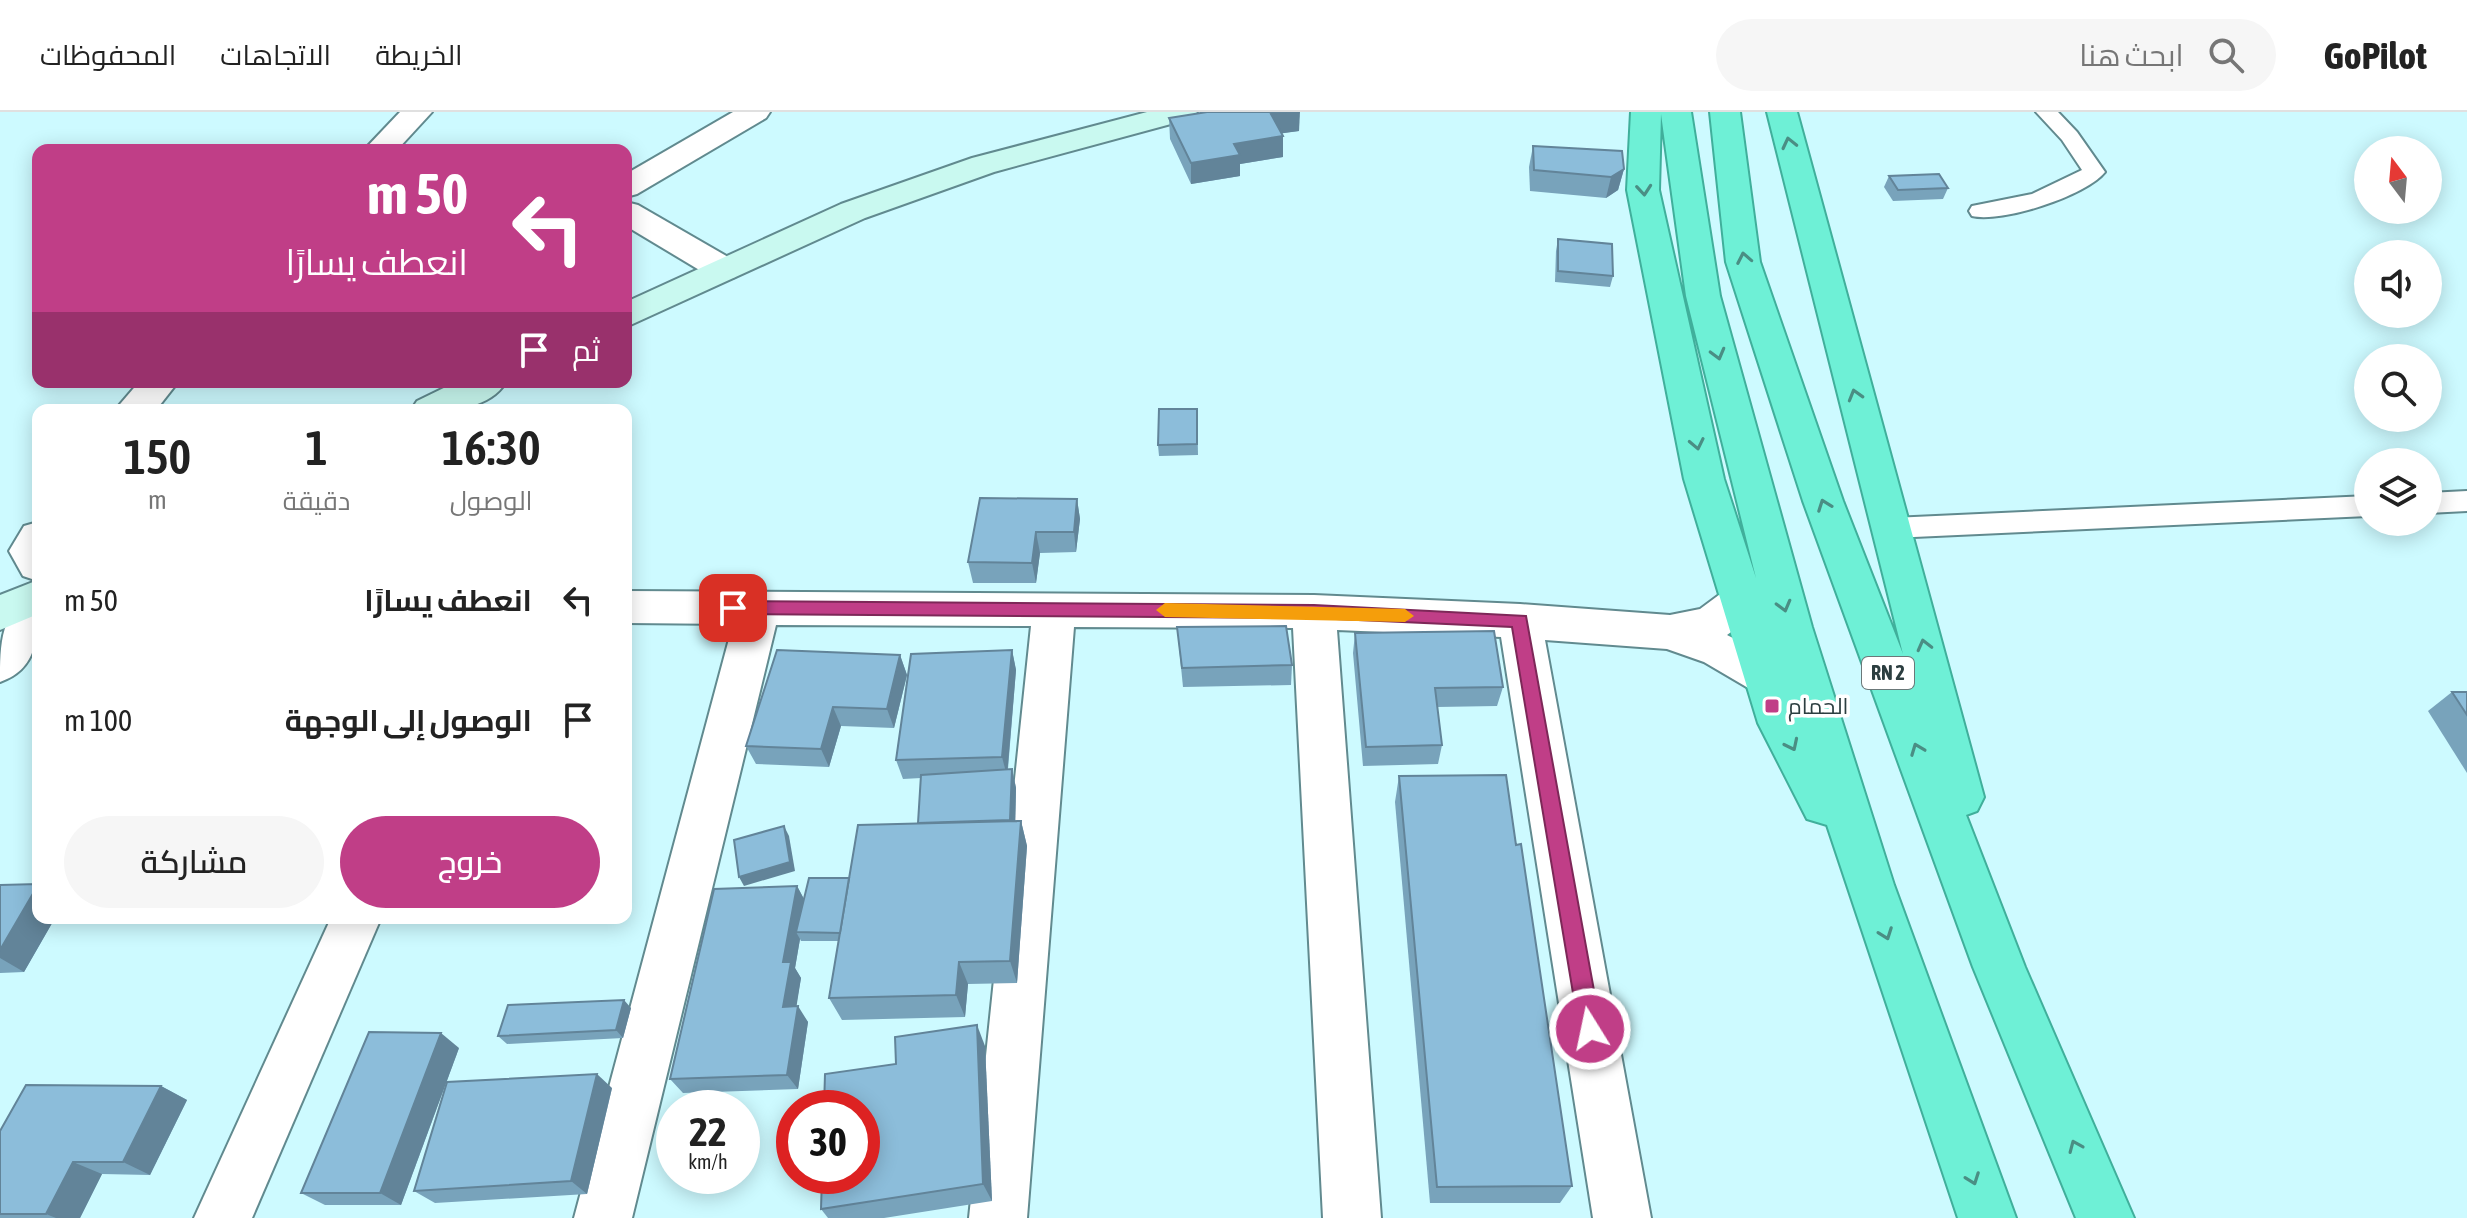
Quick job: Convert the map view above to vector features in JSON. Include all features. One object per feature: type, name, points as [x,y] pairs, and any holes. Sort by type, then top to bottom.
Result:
[{"type":"highway","points":[[1646,112],[1643,190],[1704,479],[1781,723],[1869,885]]},
{"type":"highway","points":[[1676,112],[1703,296],[1790,627],[1869,885],[1987,1218]]},
{"type":"highway","name":"RN 2","points":[[1725,112],[1743,262],[1823,501],[1999,967],[2105,1218]]},
{"type":"highway","points":[[1782,112],[1819,268],[1923,641],[1999,967]]},
{"type":"main road","points":[[632,309],[853,211],[983,165],[1182,112]]},
{"type":"main road","points":[[442,404],[476,388]]},
{"type":"main road","points":[[0,613],[32,599]]},
{"type":"street","points":[[386,144],[417,112]]},
{"type":"street","points":[[632,184],[755,112]]},
{"type":"street","points":[[632,216],[723,269]]},
{"type":"street","points":[[140,404],[154,388]]},
{"type":"street","points":[[1670,632],[1712,623],[1742,601]]},
{"type":"street","points":[[632,607],[1314,612],[1520,621],[1670,632],[1719,650],[1766,676]]},
{"type":"street","points":[[603,1218],[759,608]]},
{"type":"street","points":[[998,1218],[1054,609]]},
{"type":"street","points":[[1314,612],[1352,1218]]},
{"type":"street","points":[[0,664],[32,619]]},
{"type":"street","points":[[1520,621],[1622,1218]]},
{"type":"street","points":[[223,1218],[353,924]]},
{"type":"lane","points":[[1980,211],[2025,204],[2073,187],[2094,172],[2070,136],[2046,112]]},
{"type":"lane","points":[[2442,502],[2467,501]]},
{"type":"lane","points":[[1892,528],[2354,507]]},
{"type":"building","points":[[1207,112],[1286,112],[1271,114],[1283,136],[1234,144],[1240,155],[1191,163],[1169,118]]},
{"type":"building","points":[[1533,146],[1622,151],[1624,169],[1611,177],[1534,170]]},
{"type":"building","points":[[1939,174],[1948,188],[1898,190],[1889,176]]},
{"type":"building","points":[[1558,239],[1612,244],[1613,276],[1558,271]]},
{"type":"building","points":[[1159,409],[1197,409],[1197,444],[1158,445]]},
{"type":"building","points":[[980,498],[1077,499],[1074,532],[1036,532],[1032,563],[968,562]]},
{"type":"building","points":[[1286,626],[1292,665],[1182,668],[1177,627]]},
{"type":"building","points":[[1494,631],[1503,687],[1435,688],[1442,745],[1366,747],[1355,633]]},
{"type":"building","points":[[777,650],[900,655],[887,709],[833,707],[821,749],[746,746]]},
{"type":"building","points":[[1012,650],[1002,757],[896,760],[911,654]]},
{"type":"building","points":[[2452,692],[2467,692],[2467,715]]},
{"type":"building","points":[[1012,769],[1010,820],[918,823],[921,775]]},
{"type":"building","points":[[1506,775],[1516,845],[1521,844],[1572,1186],[1437,1187],[1399,776]]},
{"type":"building","points":[[1021,821],[1010,961],[959,962],[956,995],[829,998],[858,825]]},
{"type":"building","points":[[784,826],[790,862],[739,877],[734,840]]},
{"type":"building","points":[[809,878],[849,878],[840,933],[796,932]]},
{"type":"building","points":[[32,884],[32,895],[0,950],[0,885]]},
{"type":"building","points":[[797,886],[783,962],[791,962],[783,1007],[798,1006],[787,1075],[670,1079],[714,889]]},
{"type":"building","points":[[624,1000],[616,1030],[498,1036],[508,1005]]},
{"type":"building","points":[[977,1025],[983,1184],[821,1209],[821,1194],[880,1194],[880,1090],[825,1090],[825,1074],[896,1064],[895,1037]]},
{"type":"building","points":[[369,1032],[441,1033],[380,1193],[301,1193]]},
{"type":"building","points":[[597,1074],[571,1181],[414,1191],[447,1082]]},
{"type":"building","points":[[26,1085],[161,1086],[123,1162],[73,1162],[46,1214],[0,1214],[0,1131]]},
{"type":"slow traffic","points":[[1165,610],[1405,616]]},
{"type":"place","name":"الحمام","points":[[1772,706]]},
{"type":"route","points":[[733,608],[1314,612],[1520,621],[1590,1029]]}]
